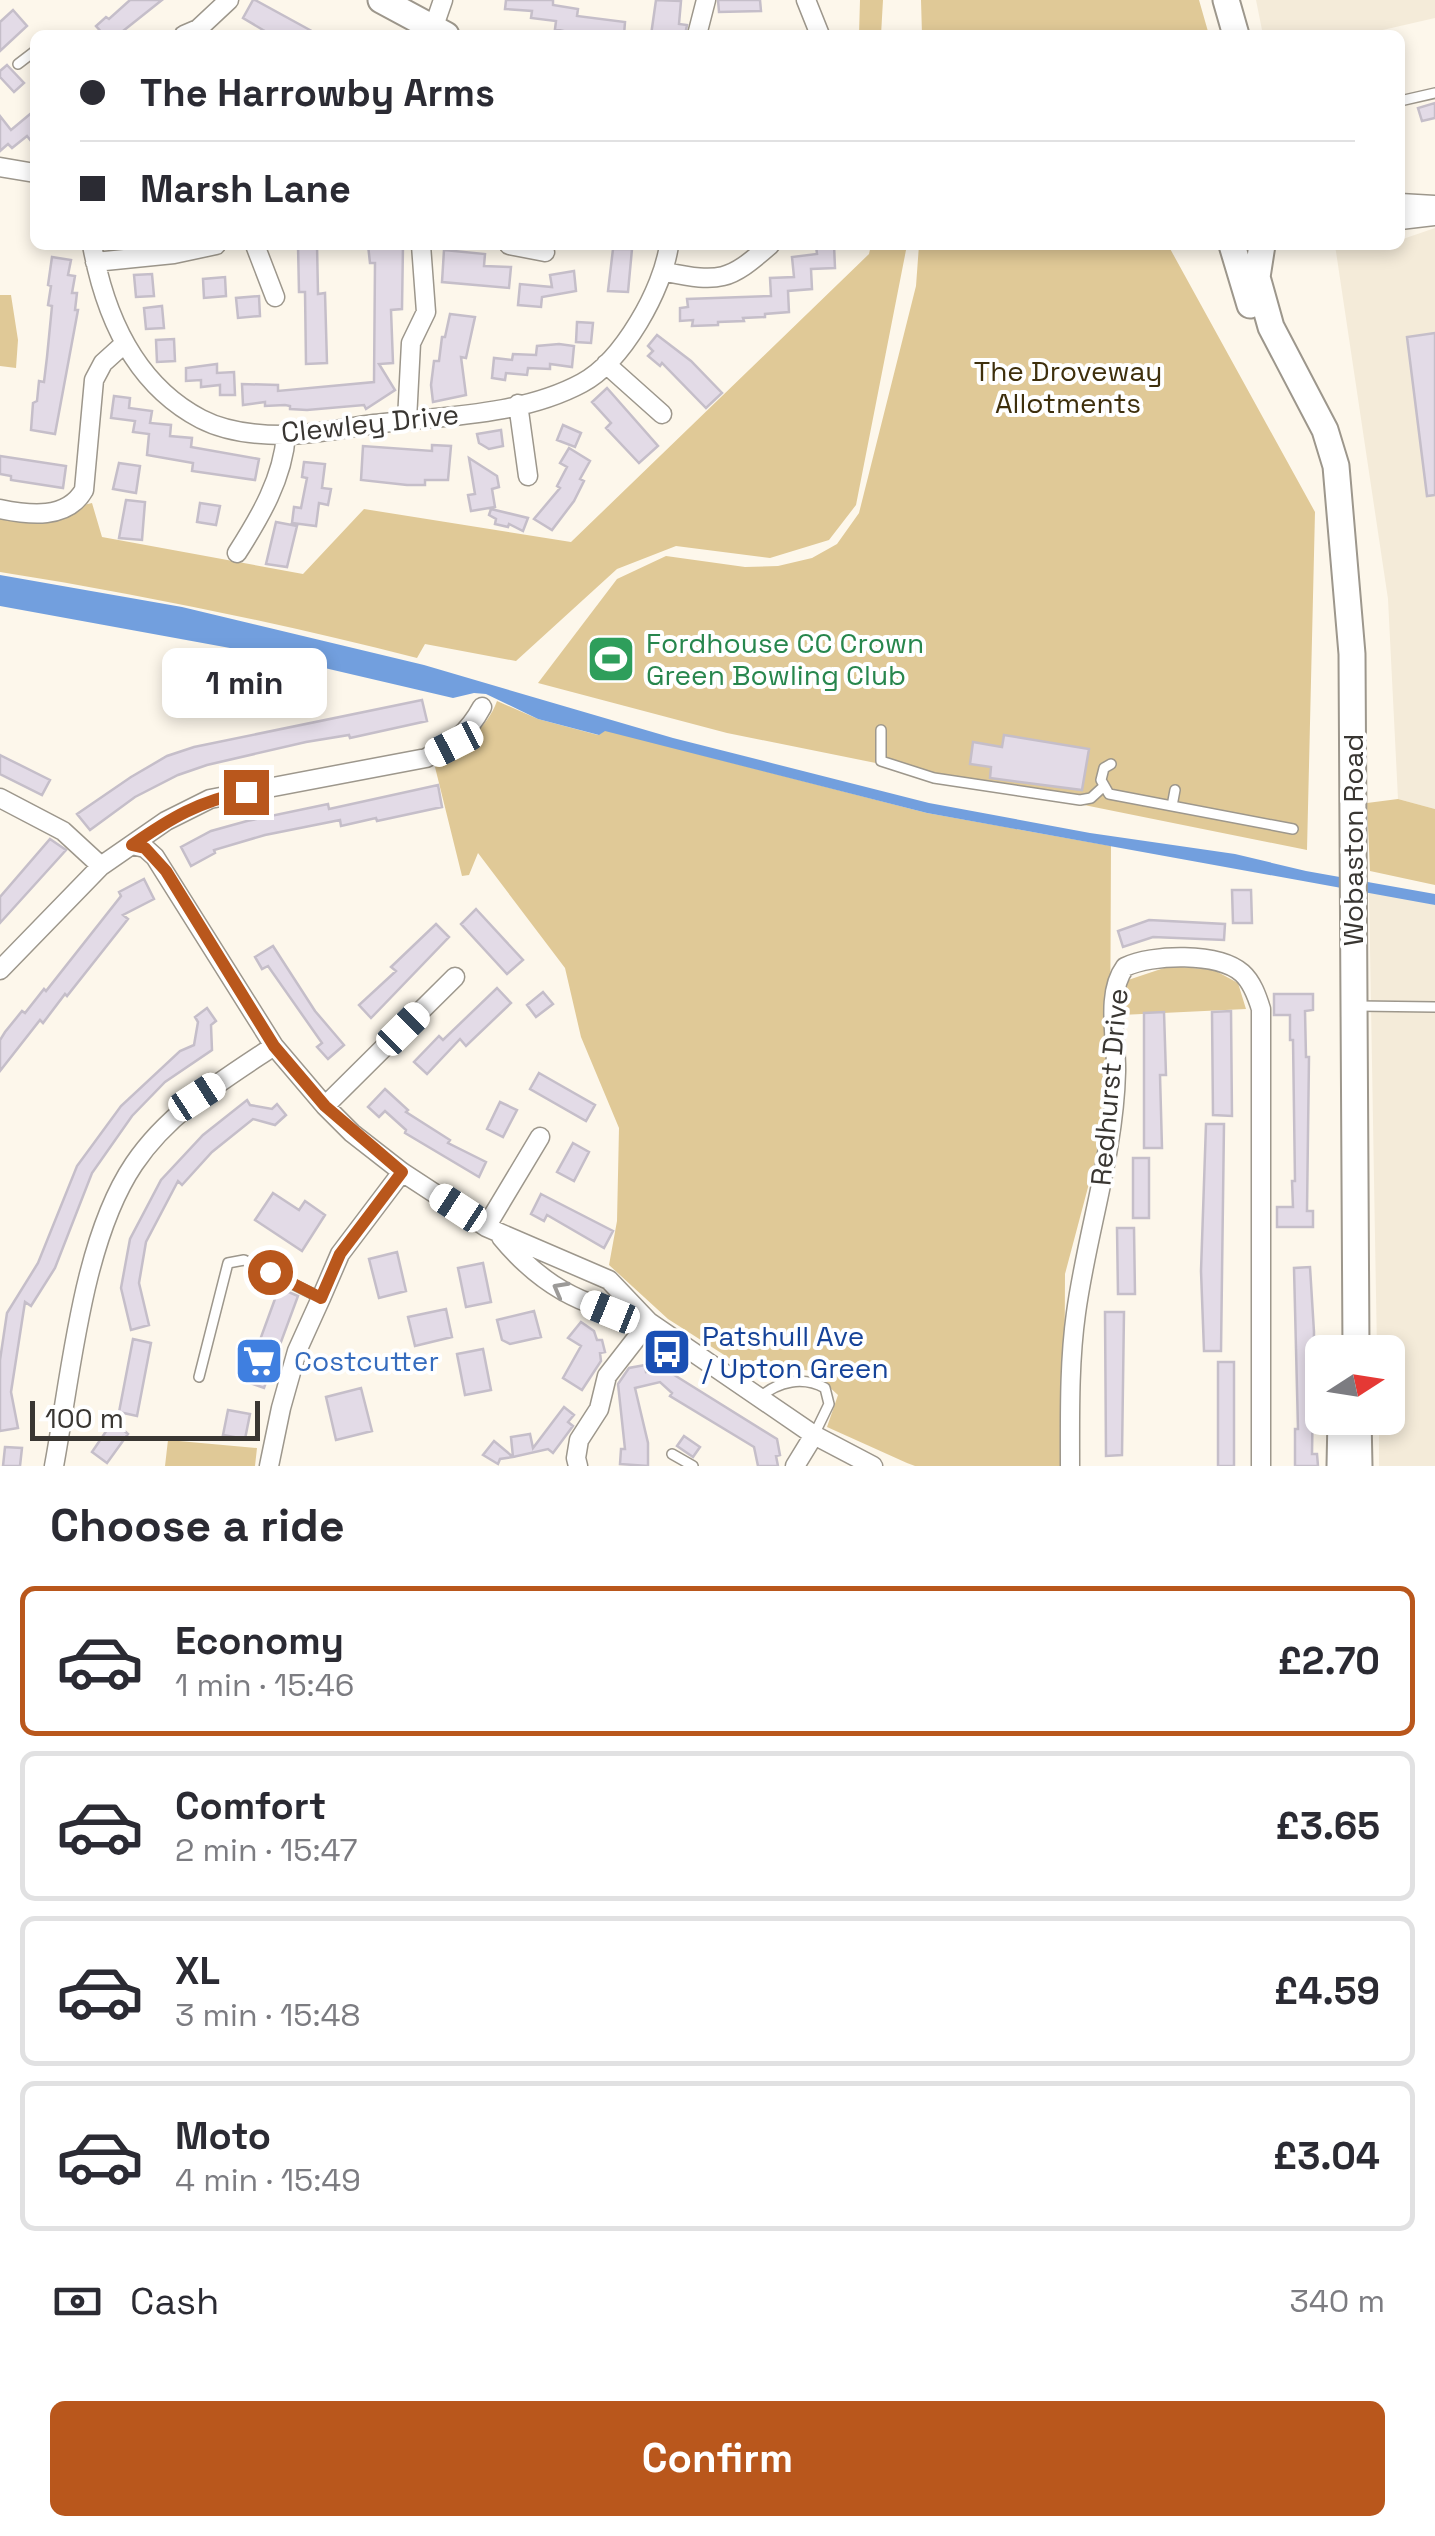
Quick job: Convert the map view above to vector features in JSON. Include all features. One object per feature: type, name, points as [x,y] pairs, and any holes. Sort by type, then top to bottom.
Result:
[{"type":"street","points":[[196,30],[229,0]]},
{"type":"street","points":[[382,0],[436,30]]},
{"type":"street","points":[[440,30],[443,0]]},
{"type":"street","points":[[699,30],[706,0]]},
{"type":"street","points":[[806,0],[818,30]]},
{"type":"street","points":[[1226,0],[1235,30]]},
{"type":"street","points":[[0,167],[30,171]]},
{"type":"street","points":[[1405,203],[1435,205]]},
{"type":"street","points":[[1405,219],[1435,216]]},
{"type":"street","points":[[94,254],[148,250]]},
{"type":"street","points":[[257,250],[276,297]]},
{"type":"street","points":[[407,420],[412,343],[426,312],[421,250]]},
{"type":"street","points":[[535,250],[545,252]]},
{"type":"street","name":"Clewley Drive","points":[[94,254],[110,316],[148,378],[205,421],[245,432],[286,436],[518,404],[585,382],[606,364],[642,319],[666,272],[669,250]]},
{"type":"street","points":[[666,272],[700,279],[737,274],[764,250]]},
{"type":"street","name":"Wobaston Road","points":[[1233,250],[1257,329],[1313,405]]},
{"type":"street","name":"Wobaston Road","points":[[1261,250],[1256,278],[1271,326],[1326,430],[1336,466],[1345,549],[1352,654],[1356,1335]]},
{"type":"street","points":[[0,509],[30,515],[55,512],[79,500],[84,490],[94,380],[103,364],[124,344]]},
{"type":"street","points":[[606,364],[662,414]]},
{"type":"street","points":[[518,404],[528,476]]},
{"type":"street","points":[[237,552],[253,528],[284,462],[286,436]]},
{"type":"street","points":[[0,970],[101,866],[166,820],[210,799],[426,758],[454,744],[472,726],[482,707]]},
{"type":"street","points":[[0,798],[62,830],[101,866]]},
{"type":"street","points":[[132,845],[145,848],[166,871],[274,1046],[325,1106],[402,1172],[492,1230],[608,1280],[644,1318],[814,1435],[872,1466]]},
{"type":"street","name":"Redhurst Drive","points":[[1070,1466],[1076,1312],[1101,1190],[1113,1104],[1115,989],[1125,967],[1146,958],[1200,958],[1232,966],[1249,982],[1261,1009],[1261,1466]]},
{"type":"street","points":[[325,1106],[455,977]]},
{"type":"street","points":[[54,1466],[89,1277],[110,1209],[134,1164],[197,1097],[274,1046]]},
{"type":"street","points":[[492,1230],[540,1137]]},
{"type":"street","points":[[269,1466],[297,1351],[340,1254],[402,1172]]},
{"type":"street","points":[[492,1230],[524,1265],[558,1290],[610,1312],[644,1318]]},
{"type":"street","name":"Wobaston Road","points":[[1347,1335],[1354,1280]]},
{"type":"street","points":[[578,1466],[580,1440],[598,1409],[607,1376],[644,1318]]},
{"type":"street","points":[[796,1466],[814,1435]]},
{"type":"street","points":[[1340,1466],[1341,1435]]},
{"type":"street","points":[[1358,1435],[1359,1466]]},
{"type":"lane","points":[[18,64],[30,54]]},
{"type":"lane","points":[[1405,101],[1435,93]]},
{"type":"lane","points":[[882,730],[881,761],[918,774],[1080,800],[1092,798],[1103,787]]},
{"type":"lane","points":[[1111,764],[1104,768],[1101,780],[1108,794],[1294,828]]},
{"type":"lane","points":[[1172,806],[1175,790]]},
{"type":"lane","points":[[1354,1006],[1435,1007]]},
{"type":"lane","points":[[198,1377],[228,1263],[244,1260],[321,1298]]},
{"type":"lane","points":[[759,1398],[788,1382],[812,1380],[825,1388],[829,1404],[814,1435]]},
{"type":"lane","points":[[672,1454],[693,1466]]},
{"type":"shaded area","points":[[1256,0],[1435,0],[1435,18],[1383,30],[1262,30]]},
{"type":"shaded area","points":[[1435,228],[1435,809],[1398,799],[1388,599],[1336,250],[1405,250],[1405,238]]},
{"type":"shaded area","points":[[1369,890],[1435,905],[1435,1466],[1379,1466],[1379,1435],[1405,1435],[1405,1335],[1377,1335]]},
{"type":"green space","points":[[860,0],[883,0],[881,30],[859,30]]},
{"type":"green space","points":[[921,0],[1199,0],[1208,30],[922,30]]},
{"type":"green space","points":[[870,250],[906,250],[856,505],[829,540],[770,558],[676,546],[617,569],[516,661],[425,644],[417,658],[209,610],[0,572],[0,514],[26,519],[92,503],[102,537],[303,574],[364,509],[571,542]]},
{"type":"green space","name":"The Droveway Allotments","points":[[919,250],[1171,250],[1315,512],[1307,850],[727,733],[538,683],[617,579],[666,556],[745,567],[778,566],[812,558],[837,544],[859,513],[916,286]]},
{"type":"green space","points":[[0,295],[11,295],[18,340],[16,368],[0,366]]},
{"type":"green space","points":[[497,701],[538,719],[598,735],[605,730],[927,813],[1111,846],[1110,1072],[1100,1142],[1065,1274],[1064,1466],[907,1463],[827,1427],[838,1395],[812,1371],[743,1367],[668,1319],[609,1265],[617,1221],[619,1128],[581,1037],[565,968],[478,853],[469,875],[462,876],[435,767],[479,730]]},
{"type":"green space","points":[[1398,799],[1435,809],[1435,885],[1370,871],[1367,803]]},
{"type":"green space","points":[[1170,966],[1214,970],[1238,983],[1246,1009],[1121,1015],[1128,980]]},
{"type":"green space","points":[[168,1440],[257,1448],[255,1466],[165,1466]]},
{"type":"water","points":[[0,575],[182,607],[424,665],[673,738],[929,803],[1090,833],[1235,854],[1435,894],[1435,905],[927,813],[605,731],[599,735],[538,719],[486,694],[453,698],[269,655],[0,606]]},
{"type":"building","points":[[130,0],[162,0],[124,30],[100,30],[96,26],[106,17],[109,19]]},
{"type":"building","points":[[255,0],[310,30],[263,30],[243,18]]},
{"type":"building","points":[[506,0],[553,0],[553,5],[578,9],[577,16],[625,22],[624,30],[559,30],[555,29],[556,21],[531,18],[532,11],[505,9]]},
{"type":"building","points":[[656,0],[681,1],[679,24],[687,25],[686,30],[652,30]]},
{"type":"building","points":[[718,0],[760,0],[761,11],[719,12]]},
{"type":"building","points":[[13,10],[27,26],[0,51],[0,22]]},
{"type":"building","points":[[7,65],[24,83],[14,92],[0,77],[0,71]]},
{"type":"building","points":[[1435,103],[1435,118],[1422,121],[1418,108]]},
{"type":"building","points":[[30,114],[30,140],[27,136],[12,148],[8,144],[0,151],[0,116],[11,130]]},
{"type":"building","points":[[298,250],[317,250],[318,294],[325,293],[327,363],[306,364],[305,292],[299,292]]},
{"type":"building","points":[[369,250],[403,250],[402,309],[391,310],[393,363],[379,364],[395,390],[366,409],[364,405],[307,410],[265,406],[265,402],[243,405],[242,384],[278,385],[278,391],[374,382],[375,263],[370,263]]},
{"type":"building","points":[[444,250],[485,254],[484,266],[511,267],[509,288],[442,282]]},
{"type":"building","points":[[613,250],[632,250],[628,292],[608,291]]},
{"type":"building","points":[[817,250],[834,250],[835,268],[811,269],[812,289],[788,291],[789,312],[718,325],[692,326],[693,320],[680,321],[680,308],[688,307],[687,299],[771,296],[770,278],[794,277],[792,257],[817,254]]},
{"type":"building","points":[[52,257],[71,260],[68,275],[75,276],[72,293],[77,293],[78,310],[55,434],[31,430],[33,403],[37,401],[39,381],[44,382],[52,306],[48,305],[48,285]]},
{"type":"building","points":[[574,271],[576,291],[542,297],[541,307],[518,305],[520,284],[552,287],[550,275]]},
{"type":"building","points":[[152,274],[154,296],[136,297],[134,275]]},
{"type":"building","points":[[225,277],[226,296],[204,298],[203,279]]},
{"type":"building","points":[[259,296],[260,316],[238,318],[236,298]]},
{"type":"building","points":[[162,306],[164,328],[146,329],[144,308]]},
{"type":"building","points":[[450,314],[475,317],[466,358],[461,357],[466,395],[433,402],[434,361],[439,361]]},
{"type":"building","points":[[577,322],[593,323],[591,343],[576,342]]},
{"type":"building","points":[[1435,333],[1435,495],[1427,496],[1407,337]]},
{"type":"building","points":[[657,335],[691,361],[722,393],[706,408],[662,363],[660,366],[648,356],[653,351],[648,346]]},
{"type":"building","points":[[174,339],[175,361],[157,362],[156,340]]},
{"type":"building","points":[[537,346],[574,346],[572,367],[550,364],[550,369],[528,368],[527,375],[506,373],[505,380],[492,378],[494,358],[512,360],[513,354],[536,355]]},
{"type":"building","points":[[217,364],[217,373],[234,372],[235,395],[220,395],[220,385],[201,387],[201,380],[186,381],[186,368]]},
{"type":"building","points":[[607,388],[658,446],[639,463],[606,428],[611,423],[592,402]]},
{"type":"building","points":[[114,396],[130,398],[129,408],[152,411],[150,423],[171,425],[170,436],[192,438],[191,447],[259,459],[255,480],[192,471],[193,463],[147,455],[149,434],[133,432],[135,421],[111,418]]},
{"type":"building","points":[[563,425],[581,433],[575,447],[557,440]]},
{"type":"building","points":[[501,430],[503,446],[489,449],[479,443],[477,434]]},
{"type":"building","points":[[432,445],[451,446],[448,480],[407,485],[361,480],[363,446],[432,451]]},
{"type":"building","points":[[569,448],[590,461],[574,501],[552,530],[534,519],[560,488],[557,486],[567,467],[560,463]]},
{"type":"building","points":[[0,456],[66,466],[63,488],[11,480],[11,476],[0,474]]},
{"type":"building","points":[[469,458],[497,476],[499,487],[492,489],[495,507],[471,511],[468,495],[475,494]]},
{"type":"building","points":[[304,462],[325,464],[322,488],[331,489],[328,505],[319,503],[316,526],[292,523],[294,507],[301,508],[307,478],[302,477]]},
{"type":"building","points":[[119,463],[140,466],[136,493],[113,489]]},
{"type":"building","points":[[126,500],[145,502],[142,540],[119,538]]},
{"type":"building","points":[[200,503],[220,506],[216,525],[197,522]]},
{"type":"building","points":[[491,509],[528,518],[523,531],[509,524],[495,524],[496,519],[489,515]]},
{"type":"building","points":[[276,522],[297,526],[287,567],[266,564]]},
{"type":"building","points":[[422,700],[427,721],[350,738],[349,735],[306,742],[207,765],[135,797],[90,830],[77,814],[167,756],[194,747]]},
{"type":"building","points":[[1004,735],[1089,749],[1082,790],[990,778],[991,767],[970,764],[973,742],[1002,747]]},
{"type":"building","points":[[0,755],[50,780],[42,795],[0,774]]},
{"type":"building","points":[[438,785],[442,807],[377,821],[376,818],[341,826],[340,820],[265,835],[214,850],[215,853],[191,866],[181,847],[211,831],[247,821],[328,804],[329,809]]},
{"type":"building","points":[[50,839],[66,850],[0,923],[0,897]]},
{"type":"building","points":[[144,879],[154,899],[123,915],[128,919],[0,1071],[0,1040],[5,1032],[46,991],[121,896],[119,892]]},
{"type":"building","points":[[1232,890],[1251,890],[1252,923],[1233,923]]},
{"type":"building","points":[[476,909],[523,960],[507,974],[461,924]]},
{"type":"building","points":[[1149,920],[1225,924],[1224,940],[1153,937],[1123,947],[1118,931]]},
{"type":"building","points":[[436,924],[449,937],[371,1018],[359,1005],[396,971],[391,967]]},
{"type":"building","points":[[273,946],[315,1011],[344,1045],[328,1059],[317,1047],[322,1043],[268,966],[262,969],[255,957]]},
{"type":"building","points":[[497,988],[511,1003],[466,1046],[460,1039],[427,1074],[414,1062],[439,1036],[443,1040]]},
{"type":"building","points":[[543,992],[553,1004],[536,1017],[527,1005]]},
{"type":"building","points":[[1274,994],[1313,994],[1313,1010],[1305,1011],[1309,1057],[1307,1211],[1313,1211],[1313,1227],[1277,1227],[1277,1207],[1293,1207],[1295,1181],[1293,1040],[1290,1015],[1274,1015]]},
{"type":"building","points":[[207,1008],[216,1021],[211,1025],[212,1050],[165,1082],[132,1116],[92,1173],[55,1268],[31,1306],[25,1302],[11,1392],[18,1428],[0,1431],[0,1360],[7,1313],[38,1263],[77,1166],[121,1106],[180,1051],[194,1045],[198,1022],[195,1017]]},
{"type":"building","points":[[1231,1011],[1232,1116],[1213,1115],[1212,1012]]},
{"type":"building","points":[[1164,1012],[1166,1075],[1160,1075],[1162,1148],[1144,1148],[1144,1013]]},
{"type":"building","points":[[539,1073],[595,1105],[586,1121],[530,1089]]},
{"type":"building","points":[[385,1089],[406,1112],[450,1140],[448,1143],[486,1162],[479,1177],[405,1133],[385,1111],[379,1117],[368,1107]]},
{"type":"building","points":[[247,1100],[250,1105],[272,1109],[277,1104],[286,1115],[275,1125],[253,1119],[212,1152],[182,1185],[178,1181],[146,1242],[139,1283],[149,1325],[131,1330],[121,1288],[130,1239],[161,1180],[203,1135]]},
{"type":"building","points":[[500,1102],[517,1110],[503,1137],[487,1129]]},
{"type":"building","points":[[1206,1124],[1224,1124],[1221,1351],[1204,1351],[1201,1271]]},
{"type":"building","points":[[573,1143],[589,1152],[574,1181],[557,1172]]},
{"type":"building","points":[[1133,1158],[1149,1158],[1149,1218],[1133,1218]]},
{"type":"building","points":[[273,1193],[299,1210],[305,1201],[325,1215],[302,1251],[255,1220]]},
{"type":"building","points":[[541,1194],[613,1231],[604,1248],[547,1215],[544,1221],[531,1214]]},
{"type":"building","points":[[1117,1228],[1134,1228],[1135,1294],[1118,1294]]},
{"type":"building","points":[[397,1252],[406,1291],[379,1298],[369,1259]]},
{"type":"building","points":[[483,1263],[491,1302],[466,1307],[458,1268]]},
{"type":"building","points":[[1310,1267],[1314,1335],[1305,1335],[1305,1435],[1312,1435],[1312,1454],[1317,1454],[1318,1466],[1295,1466],[1298,1429],[1294,1268]]},
{"type":"building","points":[[279,1288],[298,1296],[264,1388],[245,1381]]},
{"type":"building","points":[[446,1309],[452,1337],[415,1346],[408,1317]]},
{"type":"building","points":[[534,1311],[541,1337],[510,1344],[502,1340],[497,1320]]},
{"type":"building","points":[[1105,1312],[1124,1312],[1122,1455],[1106,1456]]},
{"type":"building","points":[[581,1322],[594,1331],[597,1340],[602,1340],[605,1352],[600,1353],[601,1361],[582,1390],[563,1378],[581,1346],[568,1338]]},
{"type":"building","points":[[133,1339],[151,1343],[137,1416],[119,1412]]},
{"type":"building","points":[[483,1349],[491,1390],[465,1395],[457,1354]]},
{"type":"building","points":[[1218,1362],[1234,1362],[1234,1466],[1218,1466]]},
{"type":"building","points":[[645,1365],[646,1372],[663,1368],[777,1439],[778,1466],[758,1466],[754,1447],[670,1396],[672,1393],[660,1382],[635,1388],[648,1443],[648,1466],[620,1464],[621,1449],[625,1449],[618,1384],[629,1368]]},
{"type":"building","points":[[361,1388],[372,1431],[336,1440],[326,1397]]},
{"type":"building","points":[[564,1407],[574,1415],[568,1422],[573,1426],[553,1453],[548,1449],[513,1457],[511,1437],[530,1434],[533,1448]]},
{"type":"building","points":[[228,1410],[250,1414],[245,1439],[223,1435]]},
{"type":"building","points":[[113,1421],[128,1434],[107,1463],[92,1452]]},
{"type":"building","points":[[684,1436],[700,1447],[693,1457],[677,1446]]},
{"type":"building","points":[[494,1441],[513,1457],[500,1459],[498,1464],[483,1455]]},
{"type":"building","points":[[5,1447],[22,1448],[20,1466],[3,1466]]},
{"type":"place","name":"Fordhouse CC Crown Green Bowling Club","points":[[611,659]]},
{"type":"place","name":"Patshull Ave / Upton Green","points":[[667,1352]]},
{"type":"place","name":"Costcutter","points":[[259,1361]]},
{"type":"route","points":[[246,792],[210,799],[166,820],[132,845],[145,848],[166,871],[274,1046],[325,1106],[402,1172],[340,1254],[321,1298],[270,1272]]}]
